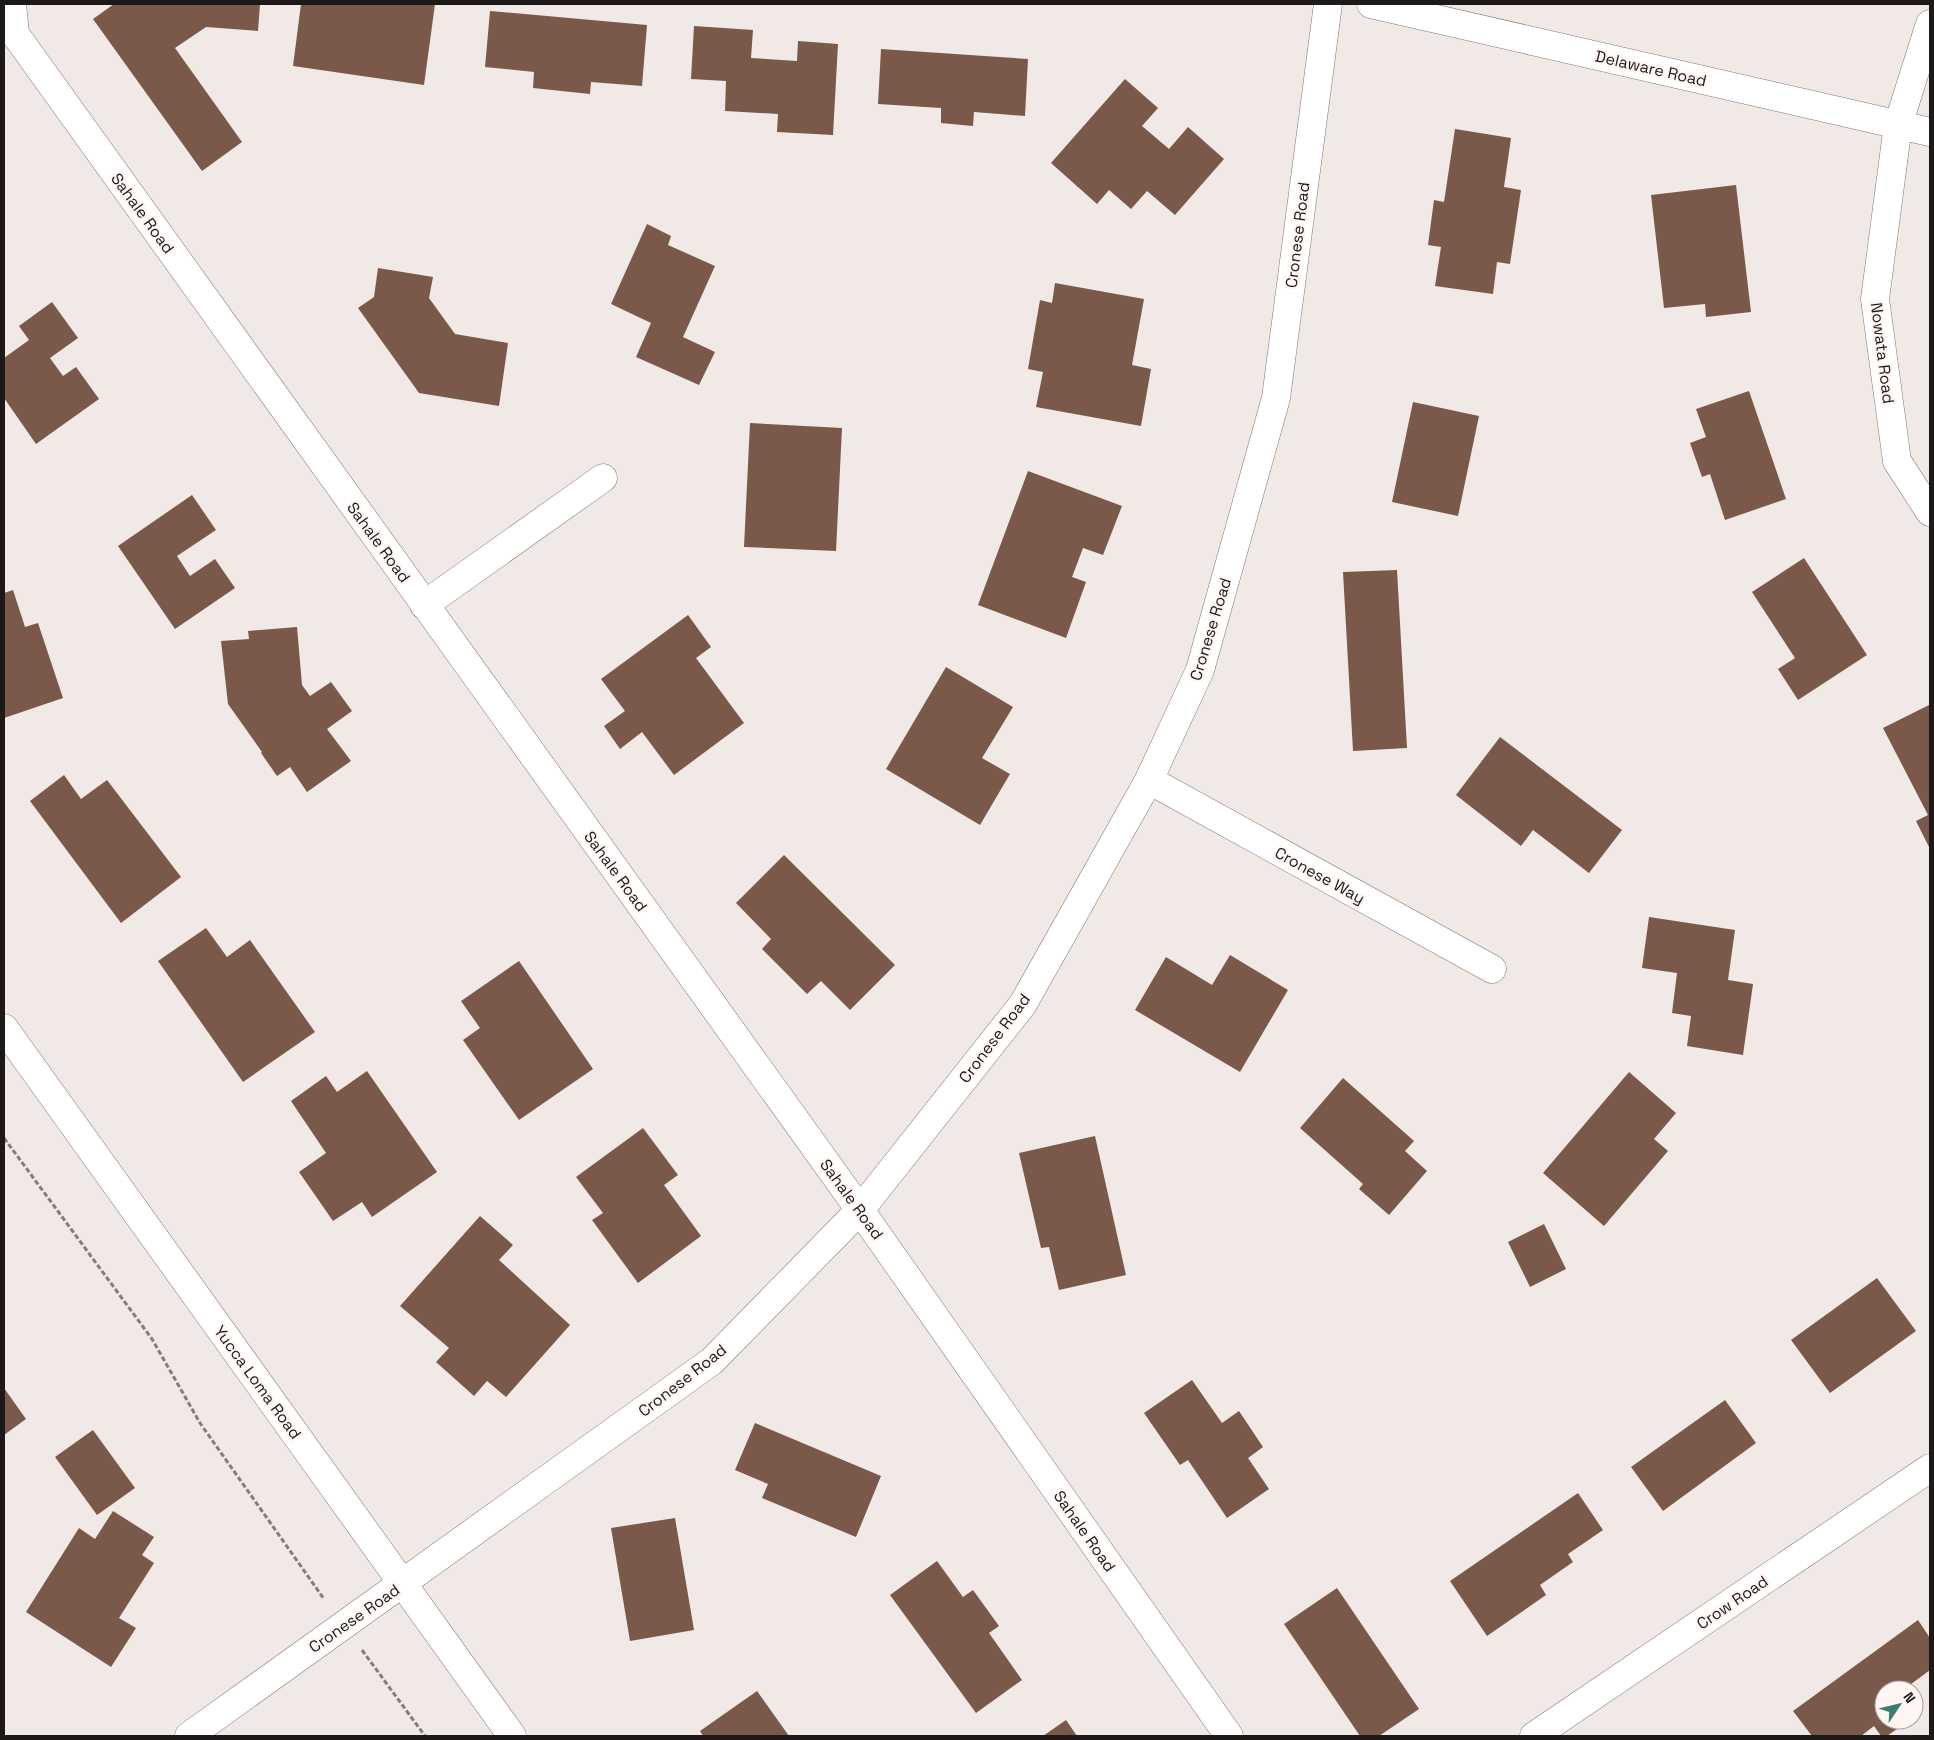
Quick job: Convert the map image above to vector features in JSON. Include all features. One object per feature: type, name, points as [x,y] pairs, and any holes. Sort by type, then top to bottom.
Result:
[{"type":"street","name":"Sahale Road","points":[[12,4],[15,34],[424,606],[860,1210],[1229,1736]]},
{"type":"street","name":"Cronese Road","points":[[189,1736],[712,1361],[860,1210],[1023,1004],[1149,780],[1200,670],[1276,398],[1328,4]]},
{"type":"street","name":"Delaware Road","points":[[1371,4],[1930,132]]},
{"type":"street","name":"Nowata Road","points":[[1930,24],[1898,126],[1875,299],[1897,461],[1930,512]]},
{"type":"street","points":[[424,606],[603,478]]},
{"type":"street","name":"Cronese Way","points":[[1149,780],[1492,969]]},
{"type":"street","name":"Yucca Loma Road","points":[[4,1028],[512,1736]]},
{"type":"street","name":"Crow Road","points":[[1534,1736],[1930,1468]]},
{"type":"path","points":[[4,1138],[152,1339],[200,1424],[327,1602]]},
{"type":"path","points":[[362,1650],[424,1736]]},
{"type":"building","points":[[114,4],[260,4],[258,31],[206,27],[175,48],[242,142],[202,171],[93,19]]},
{"type":"building","points":[[301,4],[435,4],[424,85],[293,66]]},
{"type":"building","points":[[490,11],[647,25],[642,86],[591,82],[590,94],[533,88],[534,72],[485,67]]},
{"type":"building","points":[[694,26],[753,30],[751,58],[797,61],[798,41],[838,44],[833,135],[777,132],[778,114],[725,111],[726,81],[691,79]]},
{"type":"building","points":[[881,49],[1028,59],[1025,116],[974,112],[973,126],[941,123],[941,108],[878,104]]},
{"type":"building","points":[[1125,79],[1158,108],[1142,126],[1169,149],[1188,127],[1224,159],[1175,215],[1147,191],[1131,209],[1109,190],[1097,204],[1051,163]]},
{"type":"building","points":[[1455,129],[1511,138],[1504,187],[1521,190],[1510,264],[1497,262],[1493,294],[1435,286],[1441,247],[1428,245],[1434,200],[1444,202]]},
{"type":"building","points":[[1736,185],[1751,312],[1706,317],[1705,304],[1664,308],[1651,195]]},
{"type":"building","points":[[647,224],[671,236],[668,245],[715,266],[683,337],[715,352],[699,385],[636,357],[651,323],[611,304]]},
{"type":"building","points":[[378,268],[433,277],[429,298],[455,334],[508,343],[499,406],[419,393],[358,308],[374,297]]},
{"type":"building","points":[[1055,283],[1144,299],[1132,365],[1151,369],[1141,426],[1036,407],[1043,372],[1028,369],[1040,300],[1052,303]]},
{"type":"building","points":[[52,302],[78,338],[50,358],[63,376],[76,367],[99,399],[36,444],[4,398],[4,358],[29,340],[19,326]]},
{"type":"building","points":[[1749,391],[1786,499],[1725,520],[1710,474],[1702,477],[1690,443],[1706,437],[1696,409]]},
{"type":"building","points":[[1413,402],[1479,416],[1458,516],[1392,502]]},
{"type":"building","points":[[750,423],[842,428],[836,551],[744,547]]},
{"type":"building","points":[[1028,471],[1122,506],[1103,555],[1083,548],[1072,577],[1086,582],[1066,638],[978,605]]},
{"type":"building","points":[[192,495],[216,530],[177,556],[190,576],[215,559],[235,588],[175,629],[118,546]]},
{"type":"building","points":[[1804,558],[1867,655],[1798,700],[1778,669],[1795,658],[1752,592]]},
{"type":"building","points":[[1397,570],[1407,748],[1353,751],[1343,572]]},
{"type":"building","points":[[13,590],[25,627],[38,623],[63,698],[4,718],[4,593]]},
{"type":"building","points":[[688,615],[711,647],[696,658],[744,723],[674,775],[642,732],[620,749],[604,726],[625,711],[601,679]]},
{"type":"building","points":[[297,627],[302,685],[310,696],[331,682],[352,711],[327,729],[351,761],[307,792],[290,767],[277,776],[228,704],[221,641],[249,639],[248,631]]},
{"type":"building","points":[[946,667],[1013,707],[982,758],[1010,774],[980,825],[886,769]]},
{"type":"building","points":[[1929,705],[1930,849],[1916,821],[1928,815],[1883,728]]},
{"type":"building","points":[[1500,737],[1622,830],[1589,873],[1533,830],[1521,846],[1456,795]]},
{"type":"building","points":[[64,775],[81,799],[107,780],[181,877],[121,923],[30,801]]},
{"type":"building","points":[[784,855],[895,965],[850,1010],[821,981],[807,994],[762,949],[771,939],[736,903]]},
{"type":"building","points":[[1649,917],[1735,930],[1728,980],[1753,984],[1743,1055],[1687,1046],[1691,1016],[1672,1013],[1677,973],[1642,968]]},
{"type":"building","points":[[206,928],[227,957],[250,940],[315,1032],[243,1082],[158,961]]},
{"type":"building","points":[[1230,955],[1288,990],[1240,1072],[1135,1010],[1166,957],[1212,985]]},
{"type":"building","points":[[519,961],[593,1069],[519,1120],[463,1040],[480,1028],[461,1001]]},
{"type":"building","points":[[367,1071],[437,1172],[372,1217],[362,1202],[333,1221],[299,1172],[326,1153],[291,1101],[326,1076],[337,1092]]},
{"type":"building","points":[[1629,1072],[1676,1113],[1654,1139],[1668,1151],[1604,1226],[1543,1173]]},
{"type":"building","points":[[1343,1078],[1414,1141],[1405,1151],[1427,1171],[1389,1215],[1359,1189],[1363,1184],[1300,1128]]},
{"type":"building","points":[[643,1128],[678,1175],[664,1185],[701,1236],[638,1283],[592,1220],[603,1213],[576,1177]]},
{"type":"building","points":[[1095,1136],[1126,1275],[1059,1290],[1049,1247],[1041,1248],[1019,1153]]},
{"type":"building","points":[[480,1216],[513,1245],[499,1260],[570,1325],[506,1397],[487,1381],[474,1396],[436,1362],[449,1348],[400,1306]]},
{"type":"building","points":[[1544,1224],[1566,1269],[1530,1287],[1508,1242]]},
{"type":"building","points":[[1877,1278],[1916,1331],[1830,1393],[1791,1340]]},
{"type":"building","points":[[1192,1380],[1222,1423],[1239,1411],[1263,1447],[1248,1458],[1269,1489],[1227,1518],[1188,1460],[1180,1465],[1144,1413]]},
{"type":"building","points":[[4,1388],[26,1419],[4,1435]]},
{"type":"building","points":[[1725,1400],[1756,1443],[1663,1511],[1631,1467]]},
{"type":"building","points":[[755,1423],[881,1476],[856,1537],[762,1498],[768,1484],[735,1470]]},
{"type":"building","points":[[93,1430],[135,1488],[97,1515],[55,1457]]},
{"type":"building","points":[[1578,1493],[1603,1530],[1568,1554],[1573,1562],[1540,1585],[1546,1595],[1487,1636],[1450,1581]]},
{"type":"building","points":[[113,1511],[154,1537],[142,1555],[154,1563],[119,1618],[136,1628],[111,1667],[26,1612],[79,1528],[95,1539]]},
{"type":"building","points":[[675,1518],[694,1630],[630,1641],[611,1528]]},
{"type":"building","points":[[937,1561],[963,1597],[973,1590],[999,1626],[989,1633],[1022,1680],[976,1713],[890,1595]]},
{"type":"building","points":[[1337,1588],[1419,1709],[1379,1736],[1360,1736],[1284,1624]]},
{"type":"building","points":[[1918,1620],[1930,1638],[1930,1670],[1916,1680],[1874,1680],[1874,1726],[1861,1736],[1812,1736],[1793,1711]]},
{"type":"building","points":[[757,1691],[789,1736],[703,1736],[700,1731]]},
{"type":"building","points":[[1066,1720],[1077,1736],[1043,1736]]},
{"type":"building","points":[[1877,1730],[1896,1730],[1887,1736],[1881,1736]]}]
